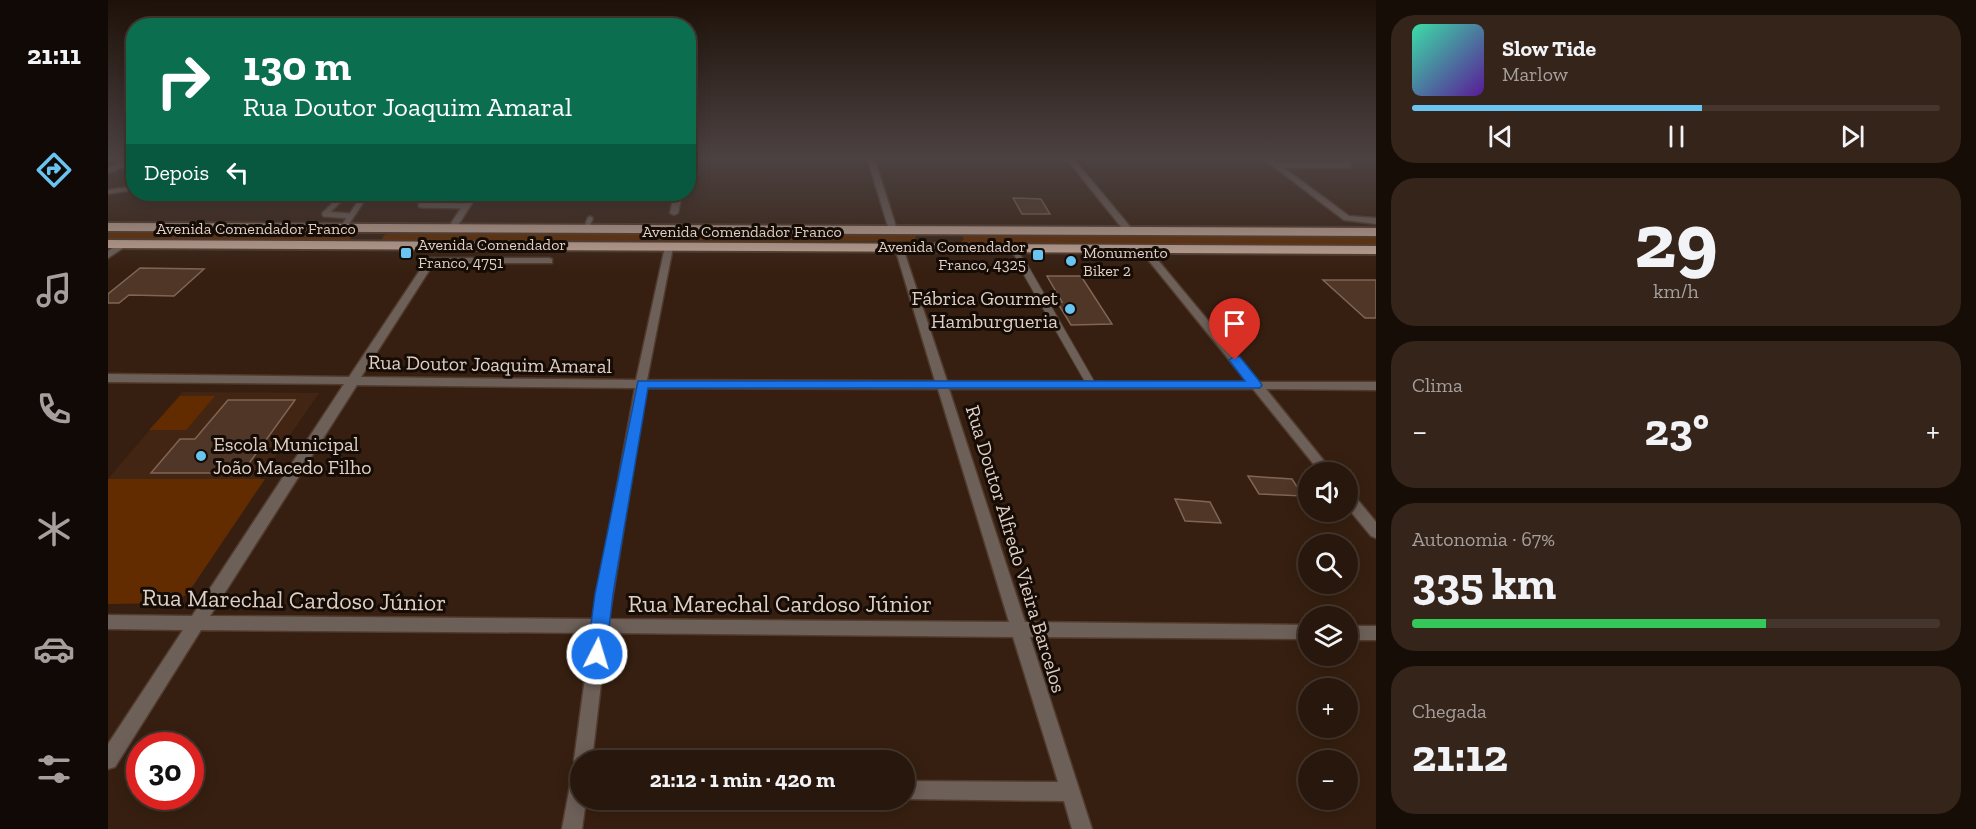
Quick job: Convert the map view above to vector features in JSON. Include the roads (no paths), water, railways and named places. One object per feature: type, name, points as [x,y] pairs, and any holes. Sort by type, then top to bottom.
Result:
[{"type":"highway","name":"Avenida Comendador Franco","points":[[108,227],[452,228],[588,224],[893,230],[1376,232]]},
{"type":"highway","points":[[374,246],[376,237],[399,228]]},
{"type":"highway","points":[[932,230],[947,234],[950,238],[950,243],[939,248]]},
{"type":"highway","name":"Avenida Comendador Franco","points":[[108,244],[1376,250]]},
{"type":"street","points":[[882,196],[893,230]]},
{"type":"street","points":[[1100,196],[1129,231]]},
{"type":"street","points":[[1317,196],[1347,218],[1376,221]]},
{"type":"street","points":[[452,228],[469,201]]},
{"type":"street","points":[[674,213],[677,201]]},
{"type":"street","points":[[108,255],[123,244]]},
{"type":"street","points":[[584,750],[599,627],[669,247]]},
{"type":"street","name":"Rua Doutor Alfredo Vieira Barcelos","points":[[899,248],[1082,829]]},
{"type":"street","points":[[1144,249],[1319,462]]},
{"type":"street","points":[[108,760],[431,260],[549,261]]},
{"type":"street","name":"Rua Doutor Joaquim Amaral","points":[[108,378],[642,384],[942,383],[1376,386]]},
{"type":"street","points":[[1358,510],[1376,532]]},
{"type":"street","name":"Rua Marechal Cardoso Júnior","points":[[108,622],[1298,632]]},
{"type":"street","points":[[1358,633],[1376,633]]},
{"type":"street","points":[[915,790],[1070,792]]},
{"type":"street","points":[[573,829],[576,810]]},
{"type":"lane","points":[[338,201],[324,214],[351,216]]},
{"type":"lane","points":[[343,228],[361,201]]},
{"type":"lane","points":[[421,205],[466,206]]},
{"type":"lane","points":[[1013,249],[1091,384]]},
{"type":"place","name":"Avenida Comendador Franco, 4751","points":[[406,253]]},
{"type":"place","name":"Avenida Comendador Franco, 4325","points":[[1038,255]]},
{"type":"place","name":"Monumento Biker 2","points":[[1071,261]]},
{"type":"place","name":"Fábrica Gourmet Hamburgueria","points":[[1070,309]]},
{"type":"place","name":"Escola Municipal João Macedo Filho","points":[[201,456]]}]
